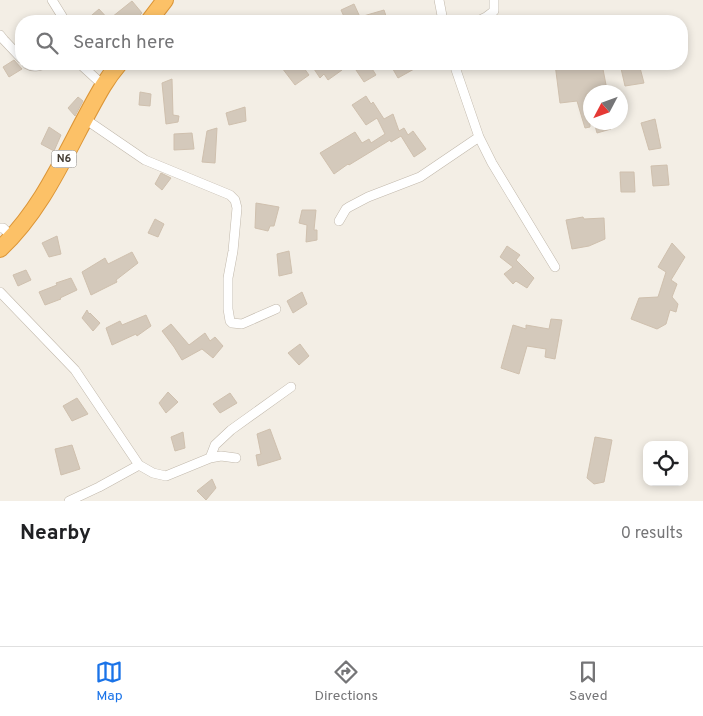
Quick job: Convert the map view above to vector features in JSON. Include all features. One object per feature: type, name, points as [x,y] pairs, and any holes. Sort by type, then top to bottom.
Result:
[{"type":"highway","points":[[154,15],[165,0]]},
{"type":"highway","name":"N6","points":[[4,238],[32,213],[50,185],[103,85],[114,70]]},
{"type":"street","points":[[52,0],[61,15]]},
{"type":"street","points":[[439,0],[442,15]]},
{"type":"street","points":[[489,15],[494,11],[494,0]]},
{"type":"street","points":[[0,35],[15,52]]},
{"type":"street","points":[[87,70],[103,85]]},
{"type":"street","points":[[456,70],[479,137],[492,163],[555,267]]},
{"type":"street","points":[[86,119],[145,160],[230,195],[235,200],[237,208],[233,251],[228,278],[230,320],[232,323],[242,324],[276,309]]},
{"type":"street","points":[[339,221],[349,207],[368,197],[420,177],[479,137]]},
{"type":"street","points":[[0,292],[75,370],[140,465],[153,473],[166,476],[210,458],[221,456],[236,458]]},
{"type":"street","points":[[210,458],[215,445],[231,430],[292,387]]},
{"type":"street","points":[[69,501],[140,465]]},
{"type":"building","points":[[132,1],[142,13],[140,15],[114,15]]},
{"type":"building","points":[[354,4],[359,15],[343,15],[341,10]]},
{"type":"building","points":[[99,9],[104,15],[92,15]]},
{"type":"building","points":[[384,10],[386,15],[367,15]]},
{"type":"building","points":[[14,60],[15,70],[20,70],[9,77],[3,67]]},
{"type":"building","points":[[284,70],[305,70],[309,75],[295,85]]},
{"type":"building","points":[[315,70],[342,70],[328,80],[324,74],[320,78]]},
{"type":"building","points":[[356,70],[373,70],[376,75],[364,82]]},
{"type":"building","points":[[393,70],[412,70],[398,78]]},
{"type":"building","points":[[556,70],[603,70],[606,85],[583,85],[583,121],[577,101],[560,103]]},
{"type":"building","points":[[621,70],[641,70],[644,83],[625,85]]},
{"type":"building","points":[[172,79],[173,115],[179,116],[178,122],[166,124],[162,83]]},
{"type":"building","points":[[140,92],[151,94],[150,106],[139,105]]},
{"type":"building","points":[[366,96],[371,104],[373,102],[384,119],[393,114],[399,131],[404,128],[408,135],[413,131],[426,149],[414,157],[401,136],[391,142],[390,140],[334,174],[320,153],[355,132],[362,143],[369,139],[371,143],[385,134],[377,118],[366,125],[352,105]]},
{"type":"building","points":[[78,97],[83,101],[75,116],[68,108]]},
{"type":"building","points":[[245,107],[246,121],[229,125],[226,113]]},
{"type":"building","points":[[655,119],[661,148],[649,150],[641,123]]},
{"type":"building","points":[[49,127],[61,135],[54,151],[41,144]]},
{"type":"building","points":[[217,128],[215,163],[202,162],[207,131]]},
{"type":"building","points":[[596,130],[608,130],[597,133]]},
{"type":"building","points":[[192,133],[194,149],[174,150],[174,134]]},
{"type":"building","points":[[667,165],[669,185],[653,186],[651,166]]},
{"type":"building","points":[[620,172],[634,172],[635,192],[621,192]]},
{"type":"building","points":[[161,173],[171,178],[162,190],[155,184]]},
{"type":"building","points":[[256,203],[279,207],[274,226],[270,226],[268,231],[255,228]]},
{"type":"building","points":[[302,210],[316,210],[314,230],[317,230],[317,240],[306,242],[307,225],[299,223]]},
{"type":"building","points":[[583,217],[584,219],[604,218],[605,239],[589,246],[572,249],[566,220]]},
{"type":"building","points":[[155,219],[164,224],[158,237],[148,233]]},
{"type":"building","points":[[57,236],[61,254],[49,257],[42,243]]},
{"type":"building","points":[[672,243],[685,257],[671,280],[677,284],[672,297],[678,304],[676,312],[670,310],[666,324],[657,329],[631,319],[639,298],[658,297],[666,272],[658,267]]},
{"type":"building","points":[[507,246],[520,255],[516,260],[534,278],[527,288],[516,281],[513,284],[504,274],[513,267],[500,257]]},
{"type":"building","points":[[289,251],[292,273],[279,276],[277,254]]},
{"type":"building","points":[[132,252],[138,263],[116,280],[117,282],[91,295],[82,272],[105,258],[108,264]]},
{"type":"building","points":[[26,270],[31,280],[18,286],[13,275]]},
{"type":"building","points":[[71,278],[77,290],[45,305],[39,292]]},
{"type":"building","points":[[302,292],[307,304],[293,313],[287,301]]},
{"type":"building","points":[[87,310],[100,323],[93,331],[82,318]]},
{"type":"building","points":[[146,315],[151,326],[137,336],[136,334],[112,345],[106,328],[120,321],[122,325]]},
{"type":"building","points":[[551,319],[562,320],[555,359],[545,357],[546,349],[527,346],[519,374],[501,368],[513,325],[526,329],[526,325],[549,329]]},
{"type":"building","points":[[171,324],[189,345],[205,333],[210,341],[215,337],[223,346],[213,358],[202,349],[182,360],[162,331]]},
{"type":"building","points":[[300,344],[309,356],[299,365],[288,353]]},
{"type":"building","points":[[168,392],[178,402],[166,413],[159,403]]},
{"type":"building","points":[[230,393],[237,403],[220,413],[213,404]]},
{"type":"building","points":[[77,398],[88,414],[72,421],[63,406]]},
{"type":"building","points":[[270,429],[281,459],[258,466],[256,455],[261,454],[257,434]]},
{"type":"building","points":[[183,432],[185,448],[175,451],[171,437]]},
{"type":"building","points":[[595,437],[612,440],[604,482],[594,484],[587,478]]},
{"type":"building","points":[[72,445],[80,469],[61,475],[55,449]]},
{"type":"building","points":[[212,479],[216,488],[206,500],[197,491]]}]
